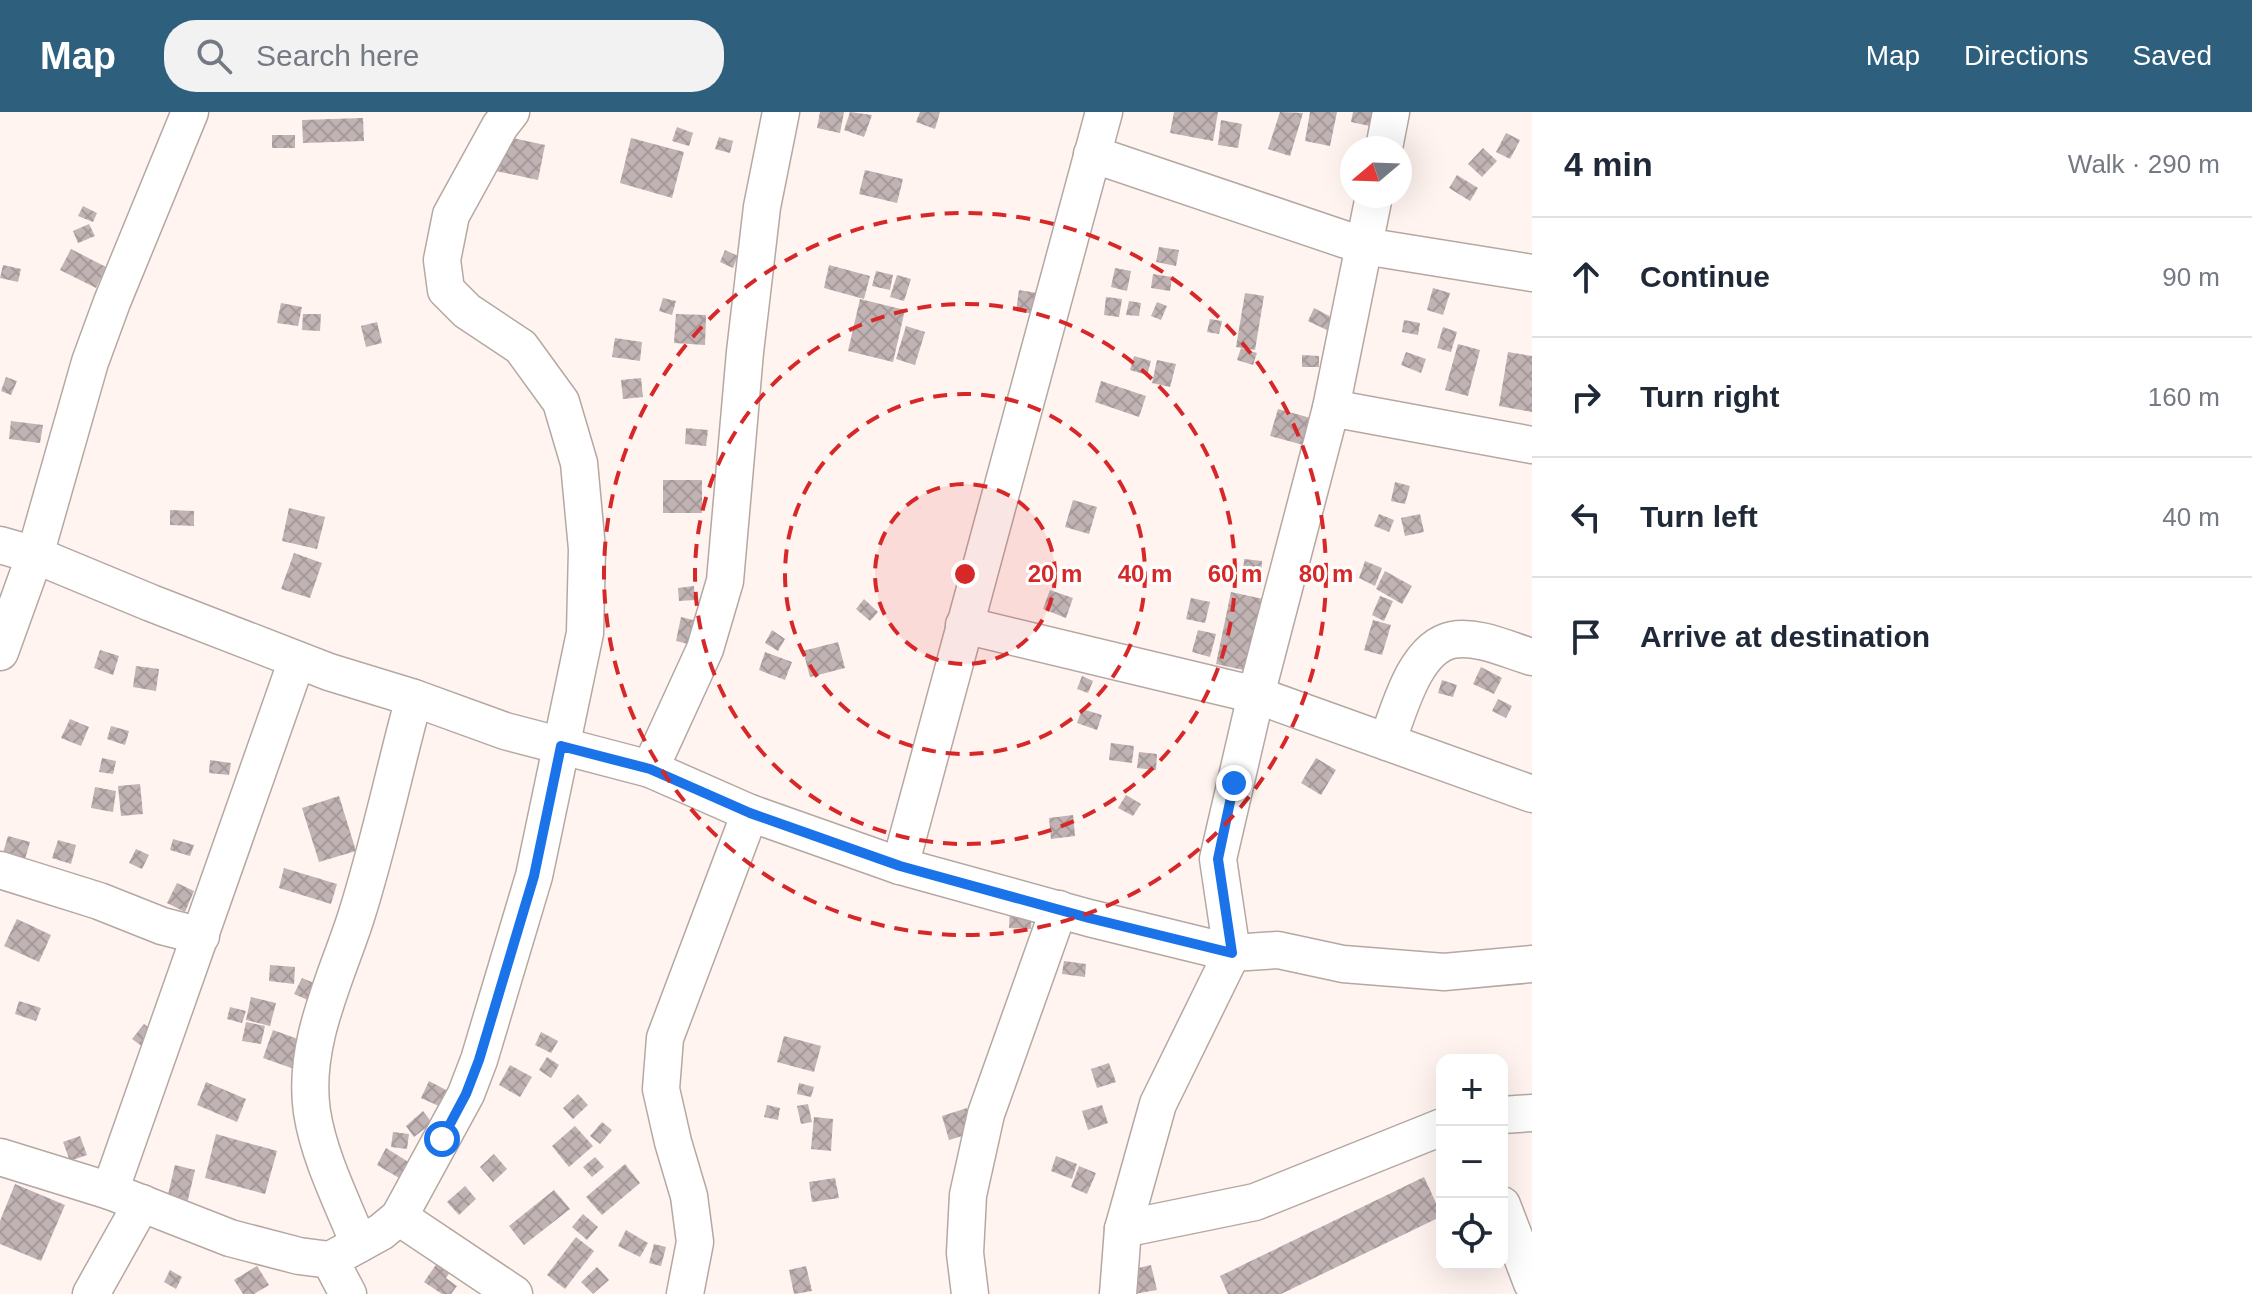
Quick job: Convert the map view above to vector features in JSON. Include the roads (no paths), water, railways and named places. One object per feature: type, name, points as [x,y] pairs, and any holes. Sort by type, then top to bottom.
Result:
[{"type":"street","points":[[0,652],[35,555],[90,362],[190,112]]},
{"type":"street","points":[[0,1157],[126,1197],[230,1238],[299,1256],[344,1252],[381,1232],[399,1217],[466,1094],[534,876],[585,633],[587,549],[579,463],[561,402],[521,347],[467,311],[446,290],[442,260],[451,215],[500,126],[511,112]]},
{"type":"street","points":[[650,769],[705,649],[725,581],[745,352],[762,207],[781,112]]},
{"type":"street","points":[[900,866],[1104,112]]},
{"type":"street","points":[[1386,136],[1391,112]]},
{"type":"street","points":[[1092,154],[1364,246],[1532,273]]},
{"type":"street","points":[[1118,1294],[1123,1229],[1158,1104],[1232,953],[1218,859],[1256,695],[1331,408],[1372,208]]},
{"type":"street","points":[[1331,408],[1532,445]]},
{"type":"street","points":[[0,545],[35,555],[297,660],[505,731],[650,769],[750,813],[900,866],[1232,953],[1278,950],[1343,964],[1444,972],[1532,964]]},
{"type":"street","points":[[964,625],[1256,695],[1532,794]]},
{"type":"street","points":[[1387,742],[1409,683],[1425,657],[1451,640],[1476,641],[1532,657]]},
{"type":"street","points":[[91,1294],[126,1197],[201,936],[297,660]]},
{"type":"street","points":[[348,1294],[344,1252],[312,1111],[311,1074],[321,1016],[356,917],[414,698]]},
{"type":"street","points":[[685,1294],[695,1242],[689,1196],[661,1089],[665,1038],[750,813]]},
{"type":"street","points":[[0,870],[99,901],[162,926],[201,936]]},
{"type":"street","points":[[970,1294],[965,1253],[968,1195],[986,1114],[1059,909]]},
{"type":"street","points":[[1508,1115],[1532,1113]]},
{"type":"street","points":[[1123,1229],[1255,1202],[1436,1129]]},
{"type":"street","points":[[399,1217],[514,1294]]},
{"type":"street","points":[[1508,1221],[1532,1283]]}]
